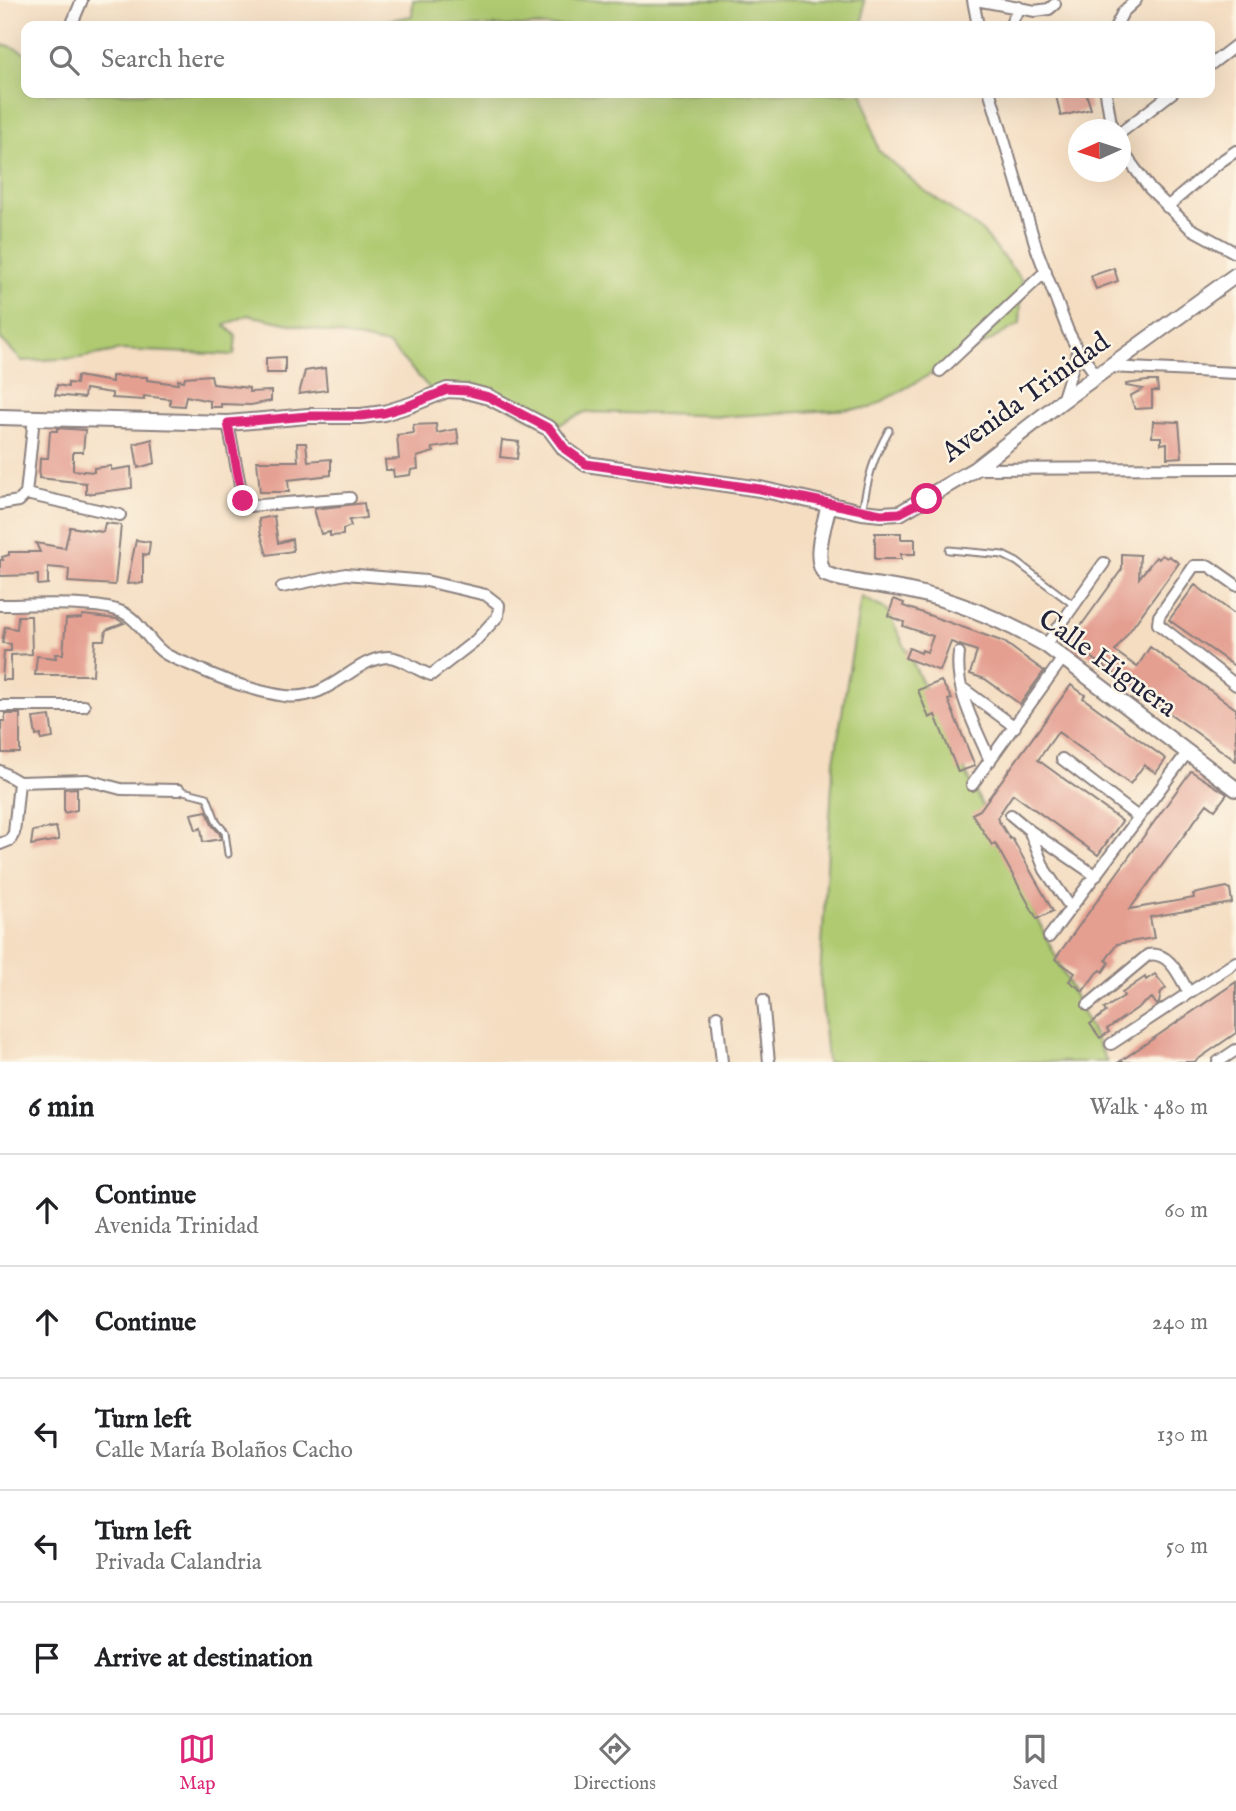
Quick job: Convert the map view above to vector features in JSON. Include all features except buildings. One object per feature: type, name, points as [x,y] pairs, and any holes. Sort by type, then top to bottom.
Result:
[{"type":"street","points":[[73,21],[82,0]]},
{"type":"street","points":[[977,21],[974,0],[1044,11],[1055,4]]},
{"type":"street","points":[[1119,21],[1136,0]]},
{"type":"street","points":[[1012,21],[1019,7]]},
{"type":"street","points":[[1215,61],[1236,45]]},
{"type":"street","points":[[992,98],[1037,250],[1078,350],[1103,371],[1236,373]]},
{"type":"street","points":[[1107,98],[1110,119]]},
{"type":"street","points":[[1131,125],[1166,98]]},
{"type":"street","points":[[1167,208],[1236,151]]},
{"type":"street","points":[[1131,162],[1167,208],[1190,228],[1236,253]]},
{"type":"street","points":[[940,370],[1046,271]]},
{"type":"street","name":"Avenida Trinidad","points":[[228,423],[384,413],[447,390],[466,391],[489,397],[550,429],[565,449],[586,464],[760,489],[862,512],[900,513],[975,468],[1062,401],[1236,275]]},
{"type":"street","points":[[1062,401],[1078,350]]},
{"type":"street","points":[[0,417],[228,423],[243,501],[248,506],[350,498]]},
{"type":"street","points":[[0,504],[19,501],[26,494],[34,417]]},
{"type":"street","points":[[975,468],[1236,468]]},
{"type":"street","points":[[26,494],[120,515]]},
{"type":"street","name":"Calle Higuera","points":[[829,504],[819,555],[820,568],[825,574],[914,592],[978,611],[1016,627],[1046,645],[1236,789]]},
{"type":"street","points":[[1046,645],[1104,563]]},
{"type":"street","points":[[1236,585],[1209,566],[1194,566],[1159,616],[1158,624],[1236,685]]},
{"type":"street","points":[[0,605],[110,608],[129,616],[165,654],[240,685],[286,696],[310,695],[331,686],[370,662],[387,657],[398,659],[418,672],[432,675],[476,640],[498,616],[499,605],[486,595],[426,581],[346,574],[282,587]]},
{"type":"street","points":[[959,653],[959,685],[990,761]]},
{"type":"street","points":[[972,785],[1063,658]]},
{"type":"street","points":[[959,685],[1015,727]]},
{"type":"street","points":[[0,706],[84,706]]},
{"type":"street","points":[[1049,937],[1187,754]]},
{"type":"street","points":[[1062,759],[1138,817]]},
{"type":"street","points":[[0,771],[19,782],[87,780],[121,789],[179,790]]},
{"type":"street","points":[[0,844],[10,840],[15,833],[19,782]]},
{"type":"street","points":[[1011,815],[1096,876]]},
{"type":"street","points":[[1029,830],[1045,870],[1072,908]]},
{"type":"street","points":[[1088,1005],[1148,955],[1157,953],[1166,957],[1189,993]]},
{"type":"street","points":[[1111,1044],[1236,962]]},
{"type":"street","points":[[763,1000],[769,1062]]},
{"type":"street","points":[[717,1016],[722,1062]]},
{"type":"street","points":[[1218,1062],[1236,1050]]},
{"type":"lane","points":[[862,512],[869,472],[889,430]]},
{"type":"lane","points":[[949,550],[1003,555],[1017,562],[1075,606]]},
{"type":"lane","points":[[179,790],[207,797],[217,823],[225,832],[228,854]]},
{"type":"green space","points":[[413,0],[864,0],[863,21],[384,21],[412,16]]},
{"type":"green space","points":[[7,45],[21,51],[21,98],[864,98],[878,150],[921,188],[982,231],[1022,280],[1020,324],[870,408],[731,416],[585,412],[550,429],[489,397],[435,394],[389,345],[248,315],[225,325],[236,336],[234,355],[121,350],[79,358],[22,361],[0,338],[0,46]]},
{"type":"green space","points":[[861,597],[887,610],[1107,1062],[827,1062],[820,978],[833,768]]},
{"type":"route","points":[[243,501],[228,423],[384,413],[447,390],[466,391],[489,397],[550,429],[565,449],[586,464],[760,489],[881,514],[900,513],[927,499]]}]
